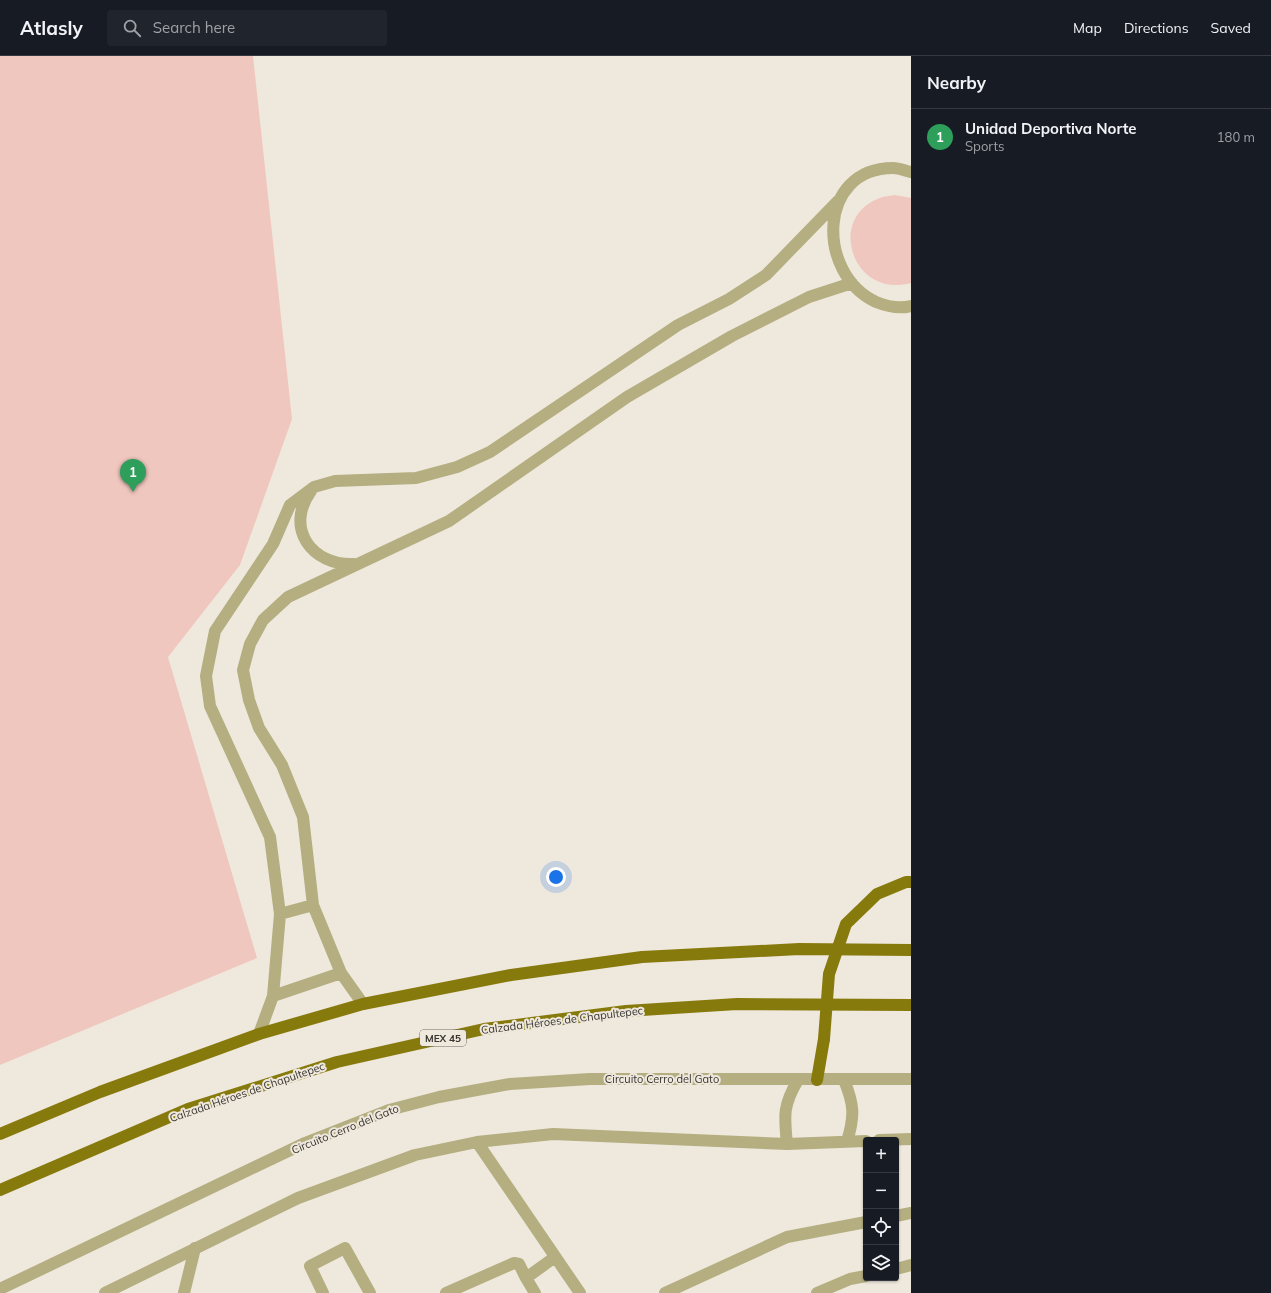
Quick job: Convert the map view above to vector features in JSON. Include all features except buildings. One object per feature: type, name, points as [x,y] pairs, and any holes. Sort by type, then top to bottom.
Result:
[{"type":"main road","points":[[817,1080],[824,1039],[829,974],[846,924],[877,894],[906,882],[911,882]]},
{"type":"main road","points":[[0,1134],[100,1092],[259,1034],[363,1004],[511,975],[642,956],[799,949],[911,950]]},
{"type":"main road","name":"Calzada Héroes de Chapultepec","points":[[0,1190],[188,1109],[337,1062],[484,1029],[626,1011],[737,1004],[911,1005]]},
{"type":"street","points":[[259,1034],[273,996],[280,914],[270,838],[210,706],[206,676],[215,631],[273,544],[290,505],[314,487],[336,481],[416,478],[457,467],[490,452],[678,325],[729,299],[766,275],[838,201],[850,183],[871,172],[894,168],[911,172]]},
{"type":"street","points":[[838,201],[833,220],[834,242],[839,264],[852,283],[865,297],[884,305],[905,308],[911,306]]},
{"type":"street","points":[[363,1004],[341,973],[313,905],[303,817],[282,765],[259,728],[248,700],[243,670],[250,644],[263,620],[288,597],[449,521],[627,397],[732,336],[809,297],[852,283]]},
{"type":"street","points":[[314,487],[305,499],[301,513],[301,528],[306,542],[315,553],[327,561],[341,565],[356,564]]},
{"type":"street","points":[[280,914],[313,905]]},
{"type":"street","points":[[273,996],[341,973]]},
{"type":"street","name":"Circuito Cerro del Gato","points":[[0,1289],[305,1143],[389,1110],[439,1097],[510,1084],[590,1079],[911,1079]]},
{"type":"street","points":[[787,1144],[785,1111],[788,1097],[798,1080]]},
{"type":"street","points":[[844,1080],[852,1107],[853,1123],[847,1141]]},
{"type":"street","points":[[105,1293],[298,1198],[415,1155],[477,1142],[553,1134],[787,1144],[863,1141]]},
{"type":"street","points":[[899,1139],[911,1139]]},
{"type":"street","points":[[477,1142],[580,1293]]},
{"type":"street","points":[[899,1215],[911,1213]]},
{"type":"street","points":[[665,1293],[787,1237],[863,1223]]},
{"type":"street","points":[[184,1293],[195,1248]]},
{"type":"street","points":[[323,1293],[310,1266],[345,1248],[370,1293]]},
{"type":"street","points":[[526,1278],[555,1257]]},
{"type":"street","points":[[446,1293],[514,1263],[519,1264],[535,1293]]},
{"type":"street","points":[[899,1268],[911,1265]]},
{"type":"street","points":[[817,1293],[850,1279],[863,1277]]},
{"type":"shaded area","points":[[0,56],[253,56],[292,419],[240,565],[168,657],[257,958],[0,1065]]},
{"type":"shaded area","points":[[895,195],[911,198],[911,283],[891,285],[874,279],[861,268],[853,254],[851,237],[854,222],[863,208],[882,197]]},
{"type":"place","name":"Unidad Deportiva Norte","points":[[133,492]]}]
